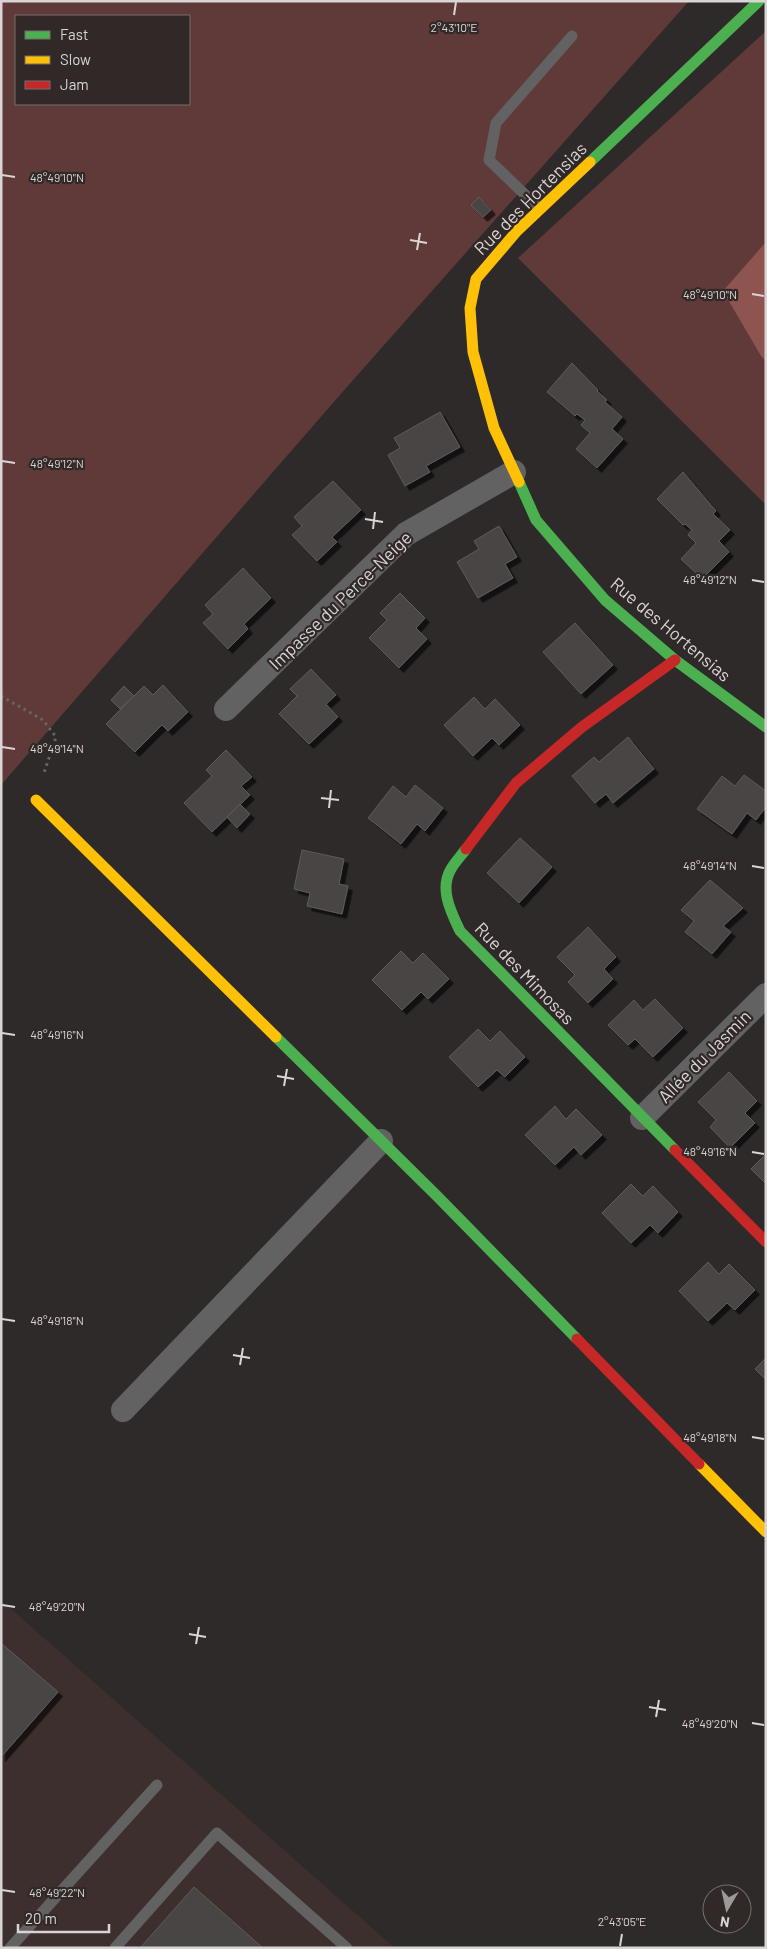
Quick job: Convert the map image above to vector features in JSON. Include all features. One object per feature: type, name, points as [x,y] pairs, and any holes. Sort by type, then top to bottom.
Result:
[{"type":"street","name":"Rue des Hortensias","points":[[759,1],[517,232],[476,279],[470,308],[473,352],[494,428],[536,520],[605,600],[675,660],[766,727]]},
{"type":"street","name":"Impasse du Perce-Neige","points":[[226,709],[406,534],[514,472]]},
{"type":"street","name":"Rue des Mimosas","points":[[675,660],[582,727],[516,783],[450,870],[446,888],[446,900],[460,931],[766,1242]]},
{"type":"street","points":[[36,800],[381,1141],[766,1532]]},
{"type":"street","name":"Allée du Jasmin","points":[[642,1118],[766,995]]},
{"type":"street","points":[[123,1410],[381,1141]]},
{"type":"lane","points":[[540,209],[489,160],[496,123],[572,36]]},
{"type":"lane","points":[[10,1948],[157,1785]]},
{"type":"lane","points":[[115,1948],[217,1833],[347,1948]]},
{"type":"path","points":[[1,696],[43,720],[56,737],[36,800]]},
{"type":"shaded area","points":[[1,1],[689,1],[346,388],[1,785]]},
{"type":"shaded area","points":[[766,31],[766,505],[518,258]]},
{"type":"shaded area","points":[[766,242],[766,361],[761,356],[723,291]]},
{"type":"shaded area","points":[[1,1600],[395,1948],[1,1948]]},
{"type":"building","points":[[479,197],[491,210],[483,217],[471,205]]},
{"type":"building","points":[[572,363],[607,400],[605,402],[622,417],[612,429],[623,439],[597,468],[576,449],[590,433],[581,425],[585,420],[577,414],[575,416],[547,392]]},
{"type":"building","points":[[440,412],[460,447],[426,466],[430,472],[405,486],[388,455],[400,448],[394,438]]},
{"type":"building","points":[[683,472],[716,511],[713,514],[730,530],[719,541],[729,552],[702,579],[681,559],[696,543],[688,535],[692,530],[685,524],[683,525],[657,499]]},
{"type":"building","points":[[333,481],[361,510],[332,537],[337,542],[317,561],[292,535],[302,526],[294,517]]},
{"type":"building","points":[[499,526],[517,557],[505,564],[513,578],[478,598],[457,562],[479,549],[474,541]]},
{"type":"building","points":[[243,568],[271,598],[244,624],[248,629],[228,649],[203,623],[213,614],[205,605]]},
{"type":"building","points":[[400,593],[425,618],[416,628],[427,639],[399,668],[369,638],[387,620],[380,613]]},
{"type":"building","points":[[575,623],[613,665],[581,694],[543,652]]},
{"type":"building","points":[[311,669],[336,695],[326,704],[338,717],[309,744],[279,714],[297,696],[290,689]]},
{"type":"building","points":[[163,685],[188,712],[168,731],[162,725],[135,752],[106,724],[144,686],[153,695]]},
{"type":"building","points":[[124,686],[134,696],[120,709],[111,700]]},
{"type":"building","points":[[474,697],[485,709],[495,699],[520,725],[499,745],[492,738],[473,756],[444,725]]},
{"type":"building","points":[[628,737],[654,769],[613,803],[606,794],[595,803],[572,776],[594,757],[599,762]]},
{"type":"building","points":[[226,750],[252,777],[241,786],[250,795],[212,832],[184,803],[212,776],[206,770]]},
{"type":"building","points":[[744,775],[766,791],[766,807],[756,820],[747,813],[732,834],[697,809],[722,776],[735,786]]},
{"type":"building","points":[[415,785],[443,808],[425,831],[417,824],[401,844],[368,818],[393,786],[406,797]]},
{"type":"building","points":[[240,804],[250,814],[237,828],[227,817]]},
{"type":"building","points":[[520,838],[552,867],[519,903],[487,873]]},
{"type":"building","points":[[302,850],[344,859],[339,884],[348,886],[342,914],[307,906],[310,893],[294,889]]},
{"type":"building","points":[[710,880],[743,908],[723,926],[731,932],[712,954],[685,932],[694,921],[681,910]]},
{"type":"building","points":[[588,927],[616,957],[604,969],[613,979],[588,1003],[568,982],[575,975],[557,957]]},
{"type":"building","points":[[401,951],[413,963],[423,953],[449,979],[428,999],[421,992],[402,1010],[372,980]]},
{"type":"building","points":[[655,999],[683,1028],[653,1057],[635,1039],[628,1045],[608,1025],[634,1000],[643,1010]]},
{"type":"building","points":[[478,1029],[490,1041],[500,1031],[525,1057],[505,1077],[497,1070],[478,1087],[449,1057]]},
{"type":"building","points":[[729,1072],[757,1101],[745,1113],[755,1123],[730,1148],[710,1127],[716,1120],[698,1102]]},
{"type":"building","points":[[555,1106],[566,1119],[576,1109],[602,1135],[581,1155],[574,1147],[555,1165],[525,1135]]},
{"type":"building","points":[[766,1154],[766,1184],[751,1169]]},
{"type":"building","points":[[631,1184],[643,1196],[653,1186],[678,1212],[658,1233],[650,1225],[631,1243],[602,1213]]},
{"type":"building","points":[[708,1262],[719,1274],[729,1264],[755,1290],[735,1310],[727,1303],[708,1321],[679,1291]]},
{"type":"building","points":[[766,1358],[766,1380],[755,1369]]},
{"type":"building","points":[[1,1643],[58,1692],[1,1757]]},
{"type":"building","points":[[194,1887],[263,1948],[140,1948]]},
{"type":"traffic: fast","points":[[590,162],[759,1]]},
{"type":"traffic: fast","points":[[519,482],[536,520],[605,600],[675,660],[766,727]]},
{"type":"traffic: fast","points":[[466,849],[451,869],[446,884],[448,900],[460,931],[675,1150]]},
{"type":"traffic: fast","points":[[276,1037],[438,1197],[577,1339]]},
{"type":"traffic: slow","points":[[519,482],[494,428],[473,352],[470,308],[476,279],[517,231],[590,162]]},
{"type":"traffic: slow","points":[[36,800],[276,1037]]},
{"type":"traffic: slow","points":[[699,1464],[766,1532]]},
{"type":"traffic: jam","points":[[466,849],[516,783],[582,727],[675,660]]},
{"type":"traffic: jam","points":[[675,1150],[766,1242]]},
{"type":"traffic: jam","points":[[577,1339],[699,1464]]}]
